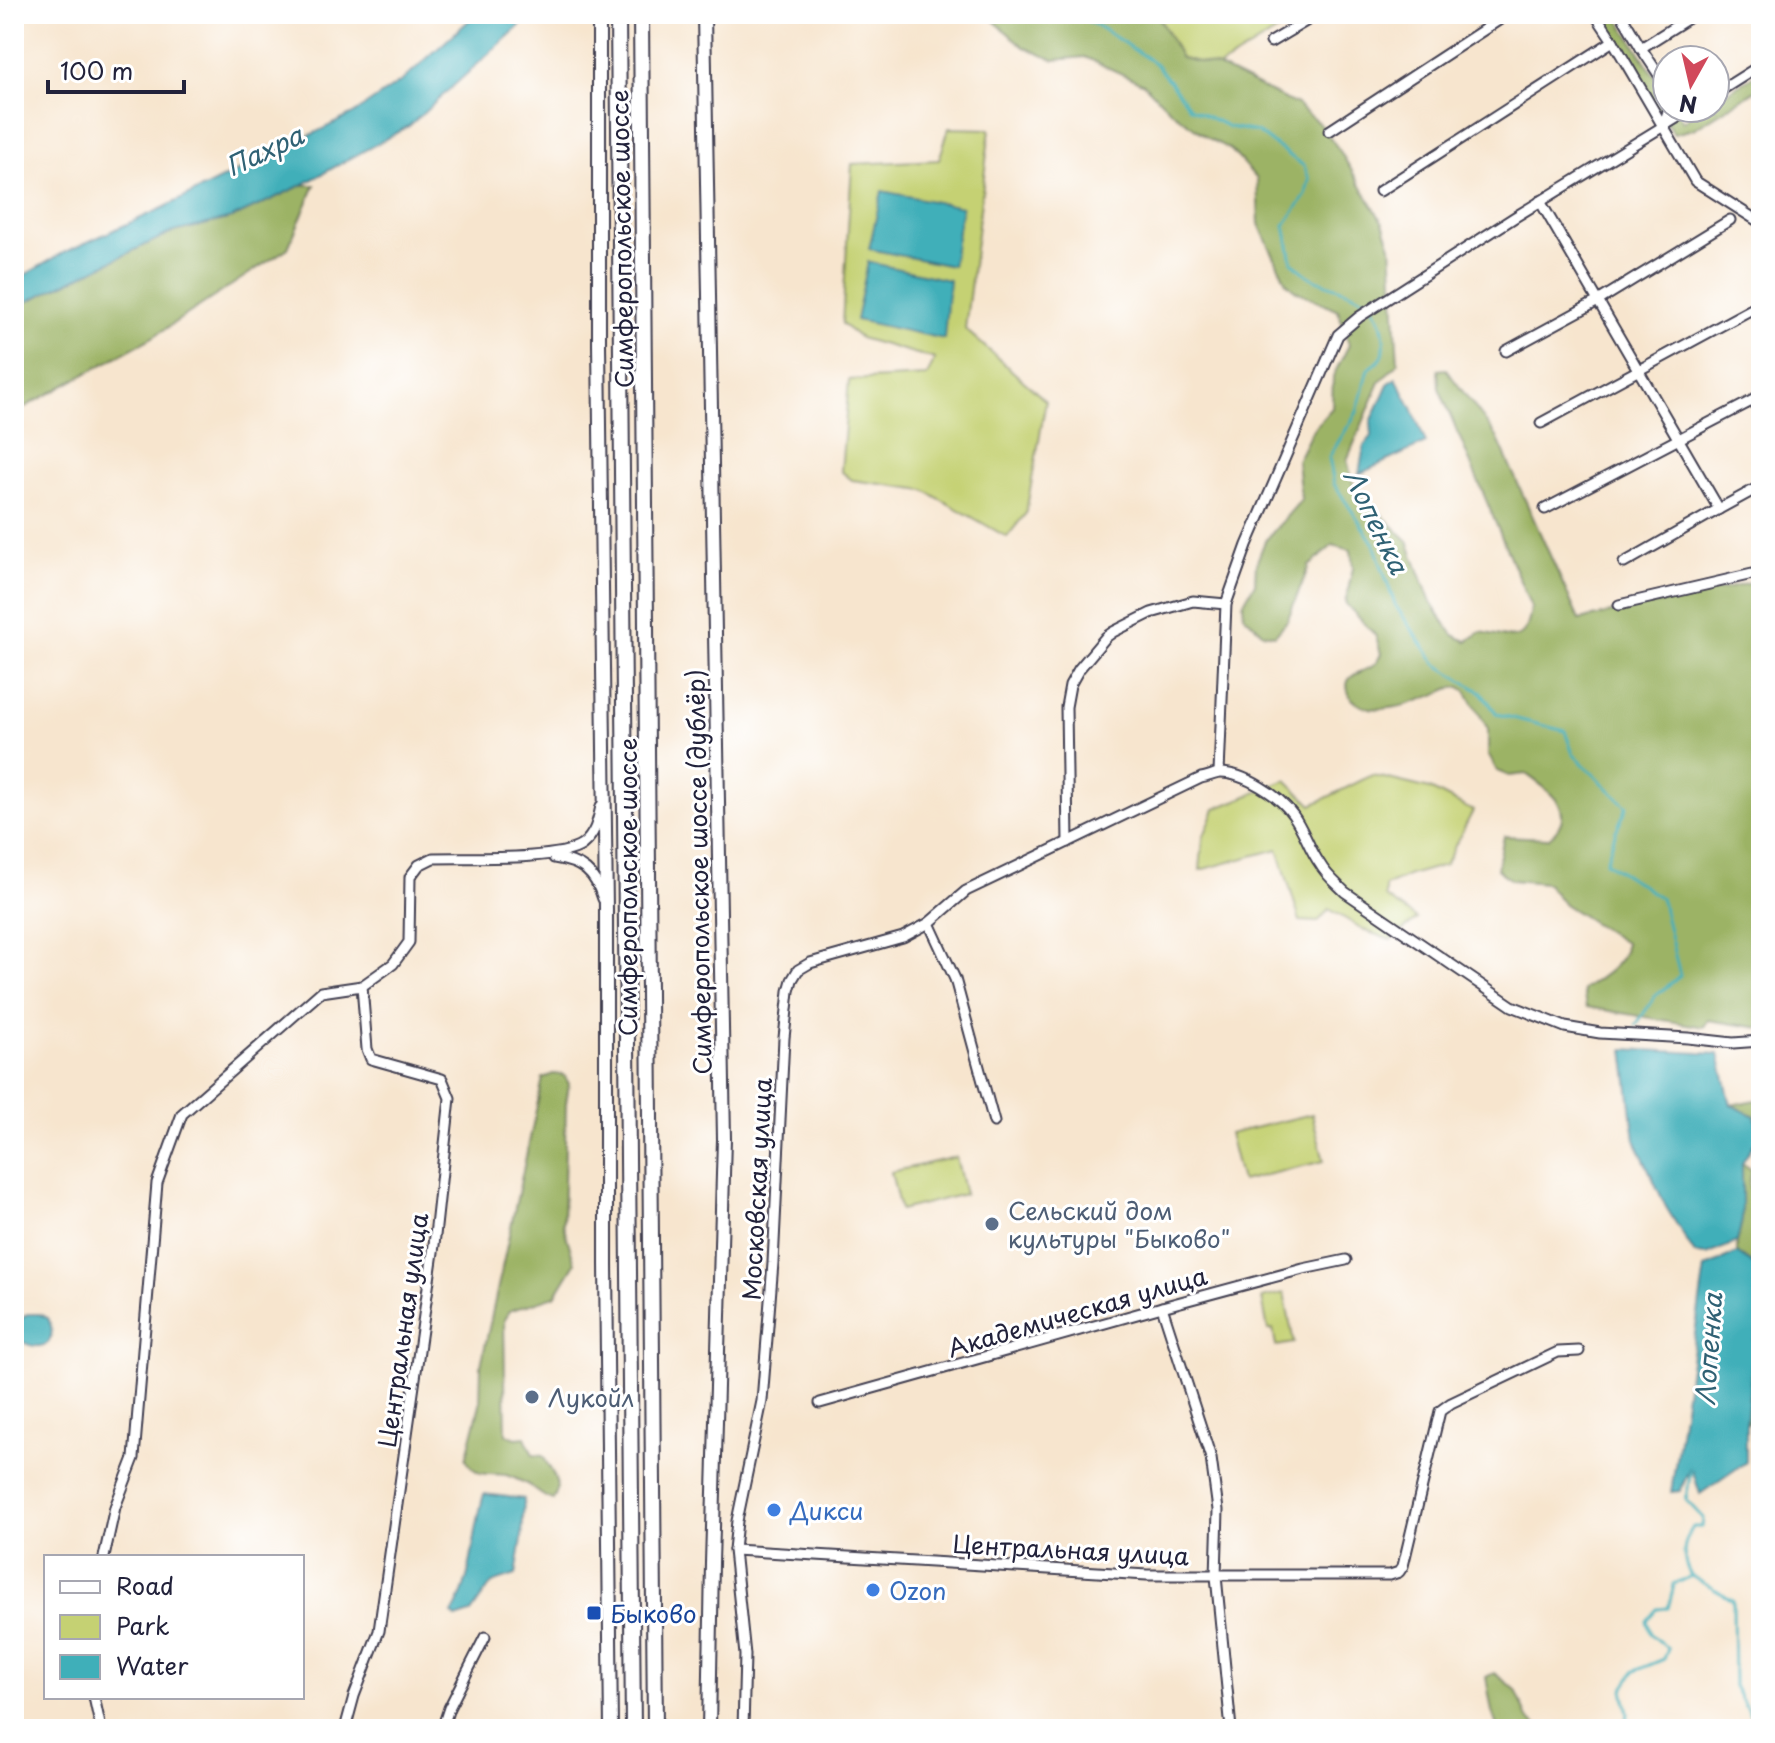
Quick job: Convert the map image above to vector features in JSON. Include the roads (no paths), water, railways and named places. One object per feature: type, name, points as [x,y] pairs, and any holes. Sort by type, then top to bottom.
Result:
[{"type":"highway","name":"Симферопольское шоссе","points":[[618,14],[633,1729]]},
{"type":"highway","name":"Симферопольское шоссе","points":[[641,14],[655,1729]]},
{"type":"main road","points":[[599,14],[598,329],[606,909],[611,1729]]},
{"type":"main road","name":"Симферопольское шоссе (дублёр)","points":[[704,14],[724,1139],[709,1729]]},
{"type":"street","points":[[1271,42],[1318,14]]},
{"type":"street","points":[[1329,131],[1508,14]]},
{"type":"street","points":[[1595,14],[1695,181],[1761,223]]},
{"type":"street","points":[[1621,14],[1651,63]]},
{"type":"street","points":[[1641,48],[1695,14]]},
{"type":"street","points":[[1380,191],[1613,41]]},
{"type":"street","points":[[1731,84],[1761,65]]},
{"type":"street","points":[[1668,124],[1540,201],[1359,317],[1338,335],[1247,545],[1226,604],[1219,773],[1238,776],[1259,785],[1279,800],[1293,814],[1319,864],[1345,892],[1512,1006],[1565,1027],[1600,1033],[1733,1043],[1761,1041]]},
{"type":"street","points":[[1540,201],[1719,509]]},
{"type":"street","points":[[1506,351],[1598,301],[1730,220]]},
{"type":"street","points":[[1541,423],[1761,304]]},
{"type":"street","points":[[1545,509],[1761,396]]},
{"type":"street","points":[[1624,563],[1761,486]]},
{"type":"street","points":[[1619,605],[1761,572]]},
{"type":"street","points":[[1068,842],[1066,707],[1070,685],[1079,669],[1106,637],[1151,613],[1193,601],[1226,604]]},
{"type":"street","name":"Московская улица","points":[[743,1729],[745,1655],[734,1550],[737,1521],[762,1401],[773,1263],[784,1038],[792,980],[798,970],[810,963],[903,937],[929,923],[966,891],[1201,778],[1219,773]]},
{"type":"street","points":[[104,1555],[115,1507],[134,1458],[157,1183],[182,1114],[321,992],[362,986],[393,964],[409,942],[410,877],[419,865],[433,858],[543,856],[580,847],[591,837],[598,822],[604,795]]},
{"type":"street","points":[[543,856],[578,864],[590,872],[599,886],[606,909]]},
{"type":"street","points":[[929,923],[955,979],[994,1122]]},
{"type":"street","name":"Центральная улица","points":[[345,1729],[379,1631],[434,1245],[450,1098],[442,1079],[371,1059],[367,1049],[362,986]]},
{"type":"street","name":"Академическая улица","points":[[820,1403],[1162,1307],[1346,1260]]},
{"type":"street","points":[[1162,1307],[1211,1458],[1218,1510],[1216,1576],[1231,1729]]},
{"type":"street","name":"Центральная улица","points":[[734,1550],[1147,1575],[1390,1575],[1399,1572],[1403,1566],[1440,1411],[1558,1352],[1579,1351]]},
{"type":"street","points":[[442,1729],[449,1708],[485,1637]]},
{"type":"street","points":[[94,1699],[101,1729]]},
{"type":"water","points":[[476,14],[533,14],[409,126],[302,185],[232,218],[170,233],[14,308],[14,281],[65,252],[163,208],[353,114],[403,80]]},
{"type":"water","points":[[882,191],[962,207],[952,266],[869,249]]},
{"type":"water","points":[[868,262],[949,280],[944,339],[856,320]]},
{"type":"water","points":[[1396,378],[1426,443],[1359,474],[1364,446],[1372,436],[1371,422],[1388,384]]},
{"type":"water","points":[[1624,1049],[1719,1054],[1731,1105],[1755,1116],[1759,1135],[1742,1163],[1742,1220],[1737,1242],[1707,1255],[1695,1254],[1666,1207],[1635,1140]]},
{"type":"water","points":[[1737,1253],[1761,1270],[1761,1318],[1754,1341],[1746,1424],[1746,1462],[1700,1494],[1691,1466],[1680,1491],[1671,1492],[1705,1268]]},
{"type":"water","points":[[27,1314],[48,1318],[52,1333],[42,1346],[21,1341],[20,1320]]},
{"type":"water","points":[[484,1494],[524,1499],[516,1575],[492,1583],[471,1613],[456,1618],[452,1614],[469,1571]]},
{"type":"waterway","name":"Лопенка","points":[[1075,14],[1156,64],[1190,108],[1229,127],[1257,132],[1304,166],[1309,179],[1306,195],[1285,225],[1292,262],[1312,278],[1359,296],[1368,303],[1376,311],[1384,339],[1382,357],[1368,369],[1357,412],[1329,457],[1334,484],[1374,544],[1395,605],[1436,664],[1481,692],[1497,714],[1565,731],[1573,754],[1627,807],[1606,862],[1661,898],[1680,976],[1656,995],[1636,1025]]},
{"type":"waterway","name":"Лопенка","points":[[1626,1729],[1628,1714],[1623,1689],[1635,1671],[1664,1659],[1668,1649],[1651,1634],[1647,1621],[1657,1609],[1668,1608],[1674,1585],[1691,1576],[1684,1557],[1685,1545],[1693,1527],[1702,1527],[1703,1518],[1686,1500],[1692,1463]]},
{"type":"waterway","points":[[1691,1576],[1733,1600],[1734,1686],[1758,1729]]},
{"type":"place","name":"Сельский дом культуры \"Быково\"","points":[[992,1224]]},
{"type":"place","name":"Лукойл","points":[[532,1397]]},
{"type":"place","name":"Дикси","points":[[774,1510]]},
{"type":"place","name":"Ozon","points":[[873,1590]]},
{"type":"place","name":"Быково","points":[[594,1613]]},
{"type":"water label","name":"Пахра","points":[[264,150]]}]
